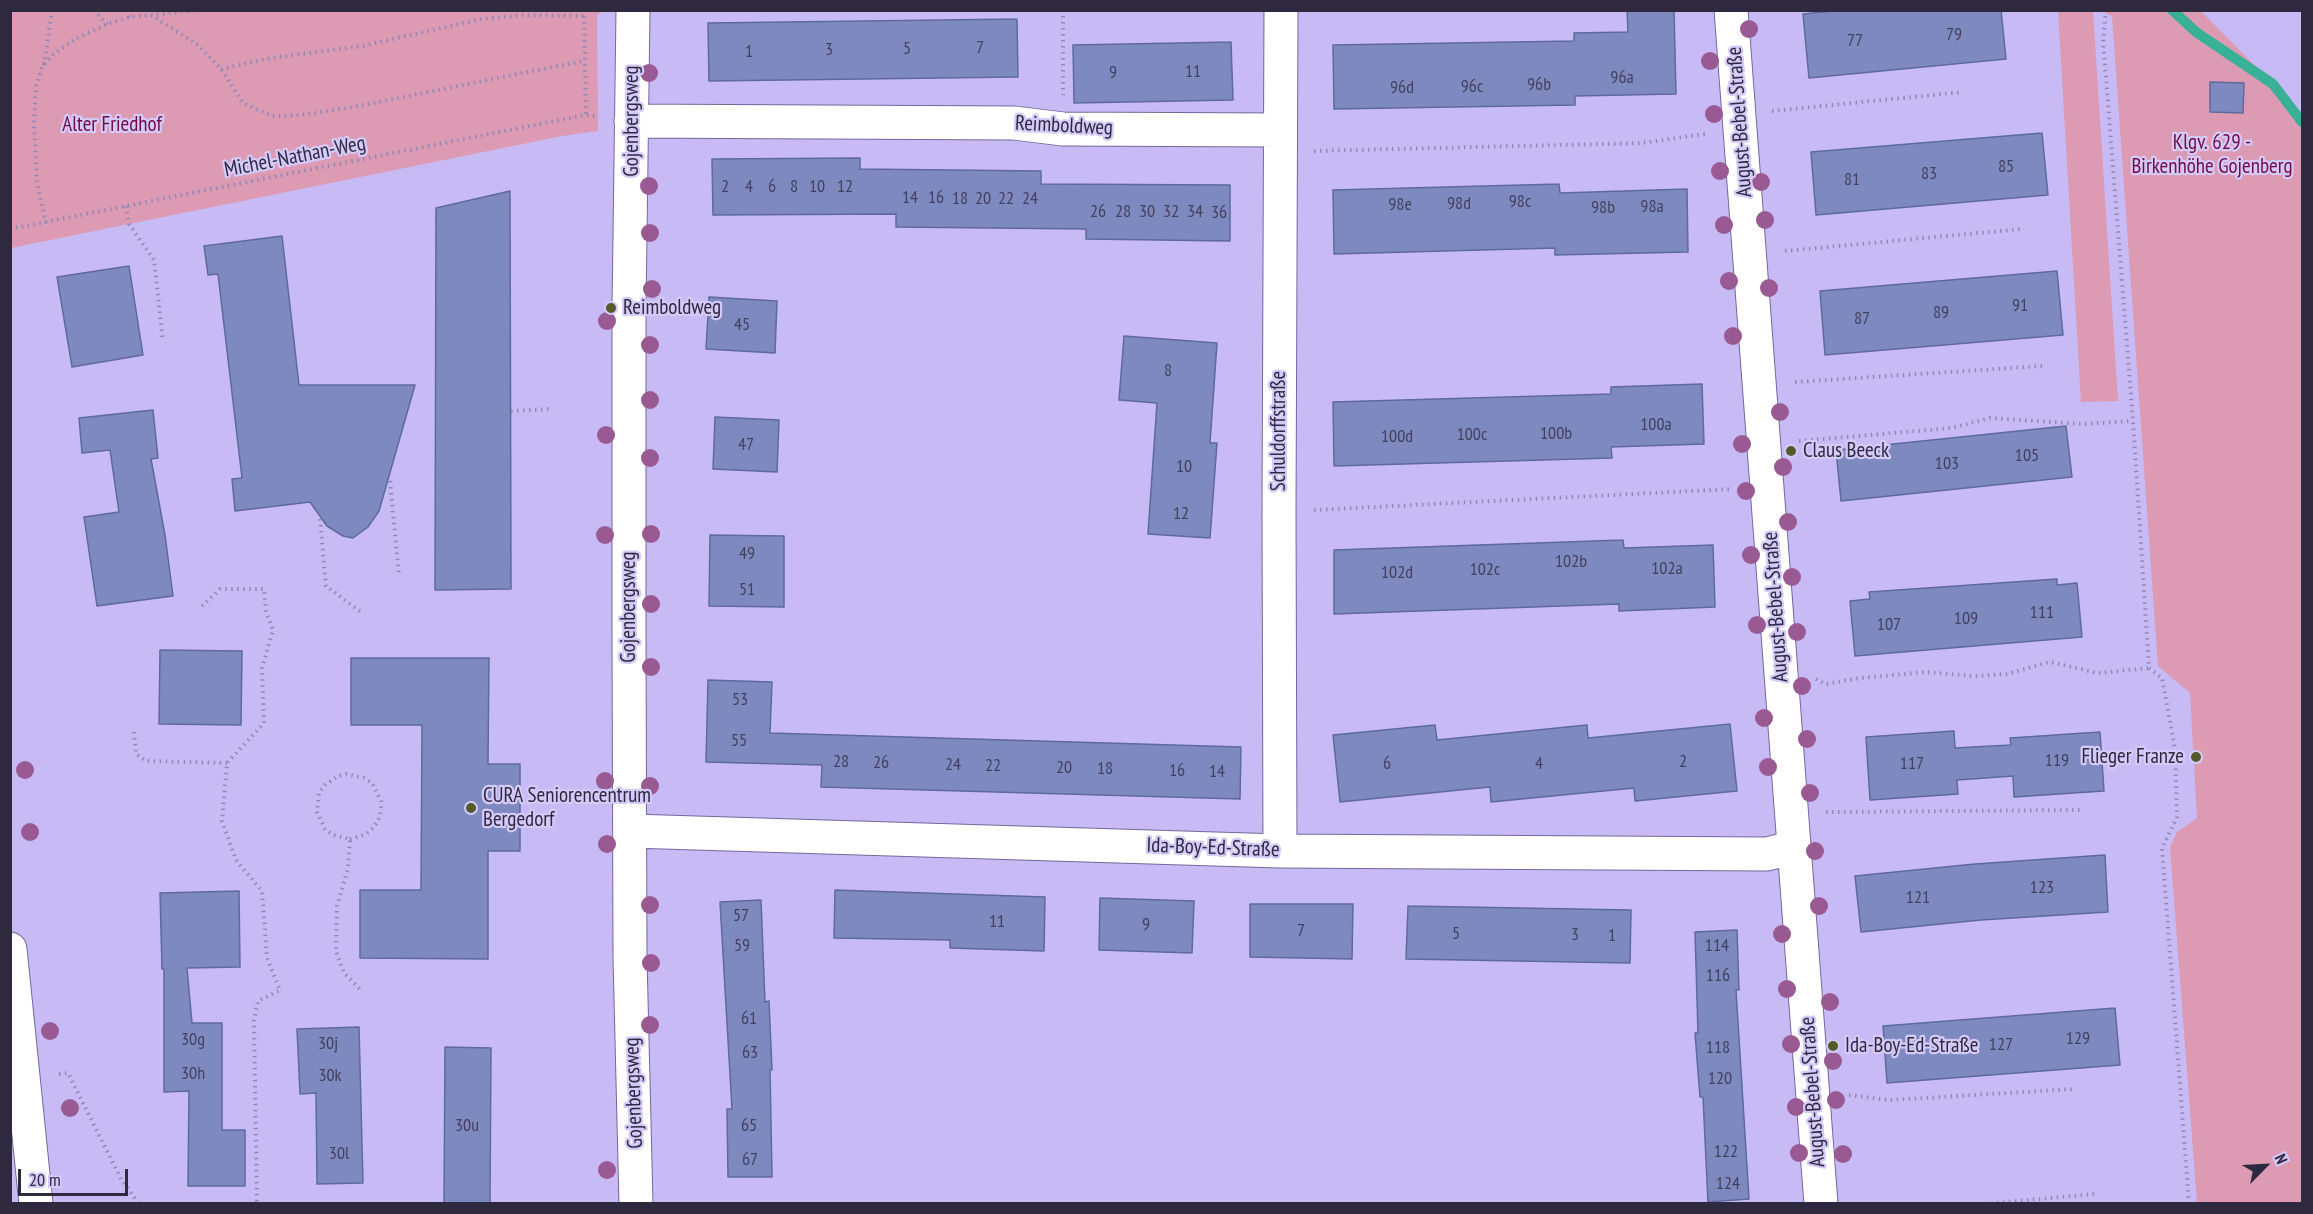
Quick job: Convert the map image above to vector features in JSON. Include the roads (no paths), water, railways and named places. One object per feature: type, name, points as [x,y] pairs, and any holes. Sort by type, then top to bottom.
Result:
[{"type":"street","name":"Gojenbergsweg","points":[[633,10],[628,309],[630,957],[636,1203]]},
{"type":"street","name":"Schuldorffstraße","points":[[1280,851],[1281,10]]},
{"type":"street","name":"August-Bebel-Straße","points":[[1731,10],[1821,1203]]},
{"type":"street","name":"Reimboldweg","points":[[632,120],[1014,123],[1063,129],[1280,141]]},
{"type":"street","name":"Ida-Boy-Ed-Straße","points":[[631,831],[1280,851],[1767,854],[1783,850],[1794,844]]},
{"type":"street","points":[[10,949],[36,1203]]},
{"type":"waterway","points":[[2172,10],[2196,32],[2273,84],[2302,122]]},
{"type":"place","name":"Reimboldweg","points":[[611,308]]},
{"type":"place","name":"Claus Beeck","points":[[1791,451]]},
{"type":"place","name":"Flieger Franze","points":[[2196,757]]},
{"type":"place","name":"CURA Seniorencentrum Bergedorf","points":[[471,808]]},
{"type":"place","name":"Ida-Boy-Ed-Straße","points":[[1833,1046]]},
{"type":"park label","name":"Alter Friedhof","points":[[112,125]]},
{"type":"park label","name":"Klgv. 629 - Birkenhöhe Gojenberg","points":[[2212,155]]}]
